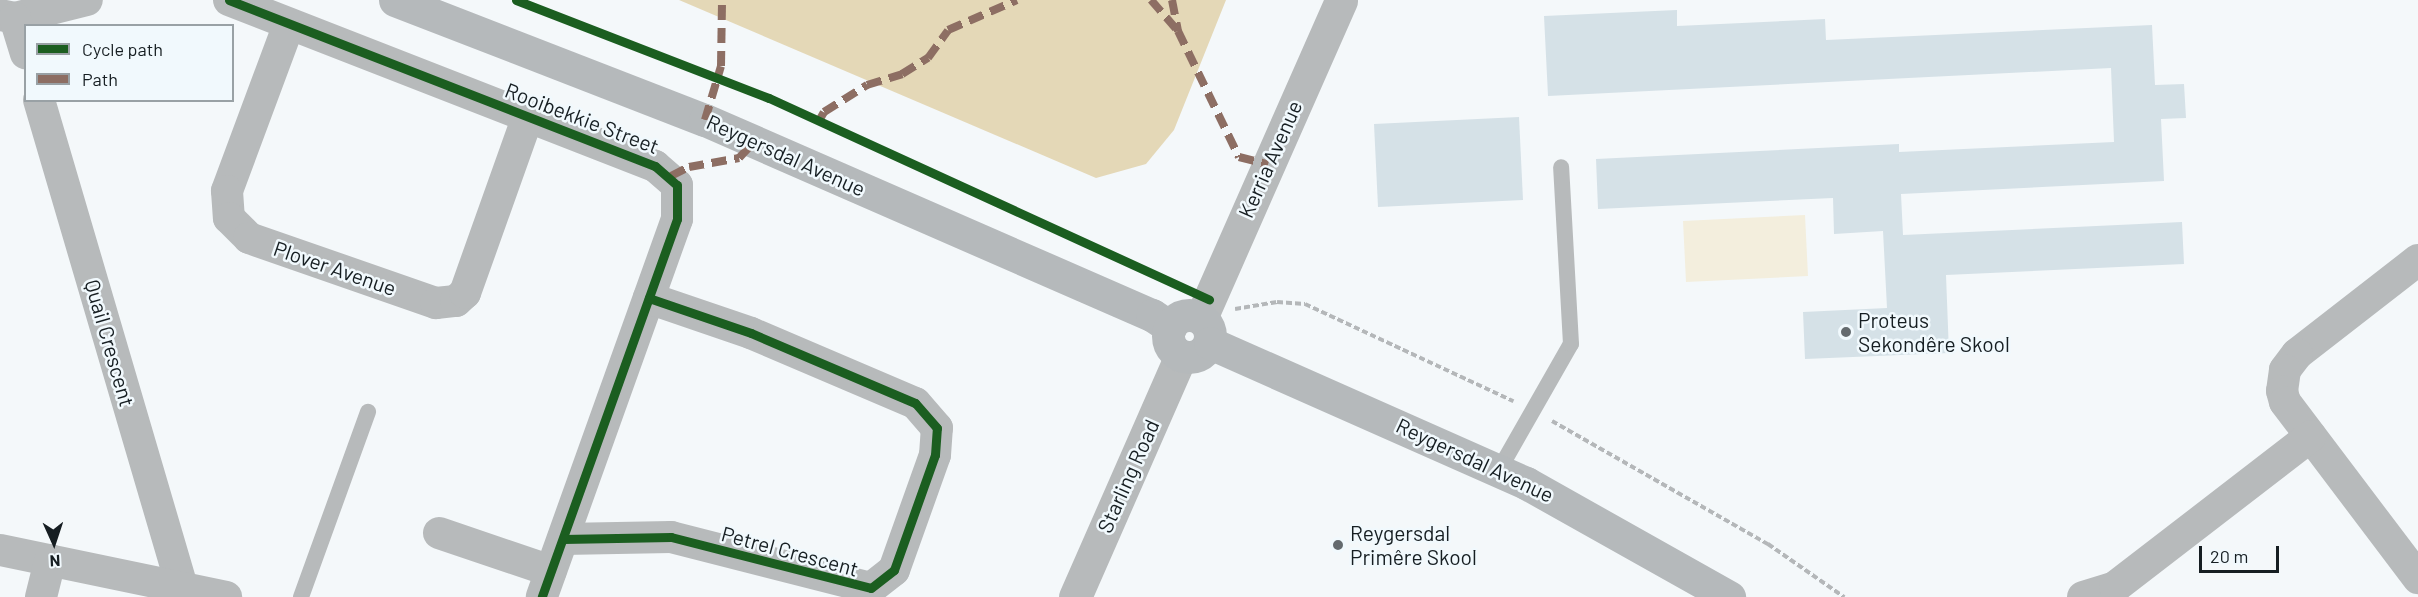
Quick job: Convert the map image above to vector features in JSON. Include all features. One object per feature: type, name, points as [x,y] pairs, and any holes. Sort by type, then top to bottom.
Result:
[{"type":"main road","name":"Reygersdal Avenue","points":[[395,0],[705,120],[1152,315],[1190,336],[1499,470],[1597,518],[1729,597]]},
{"type":"street","points":[[24,49],[8,16],[87,0]]},
{"type":"street","name":"Rooibekkie Street","points":[[229,0],[655,165],[677,185],[681,208],[547,584]]},
{"type":"street","name":"Kerria Avenue","points":[[1190,336],[1341,0]]},
{"type":"street","name":"Plover Avenue","points":[[289,24],[227,191],[229,218],[249,238],[436,303],[456,301],[465,292],[528,116]]},
{"type":"street","name":"Quail Crescent","points":[[40,102],[183,592]]},
{"type":"street","points":[[2418,260],[2290,362],[2282,379],[2285,402],[2418,578]]},
{"type":"street","name":"Petrel Crescent","points":[[563,539],[671,537],[857,588],[872,588],[894,570],[938,447],[937,428],[915,403],[751,333],[649,298]]},
{"type":"street","name":"Starling Road","points":[[1075,597],[1190,336]]},
{"type":"street","points":[[2083,597],[2115,587],[2311,436]]},
{"type":"street","points":[[439,533],[547,584]]},
{"type":"street","points":[[0,550],[183,592],[226,597]]},
{"type":"street","points":[[41,597],[50,560]]},
{"type":"lane","points":[[1499,470],[1571,344],[1561,167]]},
{"type":"lane","points":[[301,597],[368,412]]},
{"type":"shaded area","points":[[679,0],[1226,0],[1174,130],[1146,164],[1096,178]]},
{"type":"shaded area","points":[[1805,215],[1808,276],[1686,282],[1683,221]]},
{"type":"building","points":[[1677,10],[1677,26],[1825,19],[1826,40],[2152,25],[2155,85],[2184,84],[2186,118],[2161,119],[2164,181],[1901,194],[1903,235],[2182,222],[2184,264],[1946,275],[1949,353],[1805,359],[1803,312],[1887,308],[1883,231],[1834,234],[1833,198],[1598,209],[1596,159],[1899,144],[1899,152],[2114,142],[2111,68],[1548,96],[1544,16]]},
{"type":"building","points":[[1519,117],[1523,200],[1378,207],[1374,124]]},
{"type":"marked path","points":[[705,120],[721,66],[722,0]]},
{"type":"marked path","points":[[819,121],[824,112],[867,85],[902,74],[928,58],[948,30],[1017,0]]},
{"type":"marked path","points":[[1151,0],[1176,29]]},
{"type":"marked path","points":[[1172,0],[1178,31],[1239,157],[1268,164]]},
{"type":"marked path","points":[[671,176],[689,167],[739,158],[754,142]]},
{"type":"cycle path","points":[[229,0],[655,166],[677,185],[677,219],[542,597]]},
{"type":"cycle path","points":[[516,0],[769,98],[1209,299]]},
{"type":"cycle path","points":[[563,539],[671,537],[871,588],[894,570],[935,455],[937,428],[915,403],[751,333],[649,298]]},
{"type":"place","name":"Proteus Sekondêre Skool","points":[[1846,332]]},
{"type":"place","name":"Reygersdal Primêre Skool","points":[[1338,545]]}]
